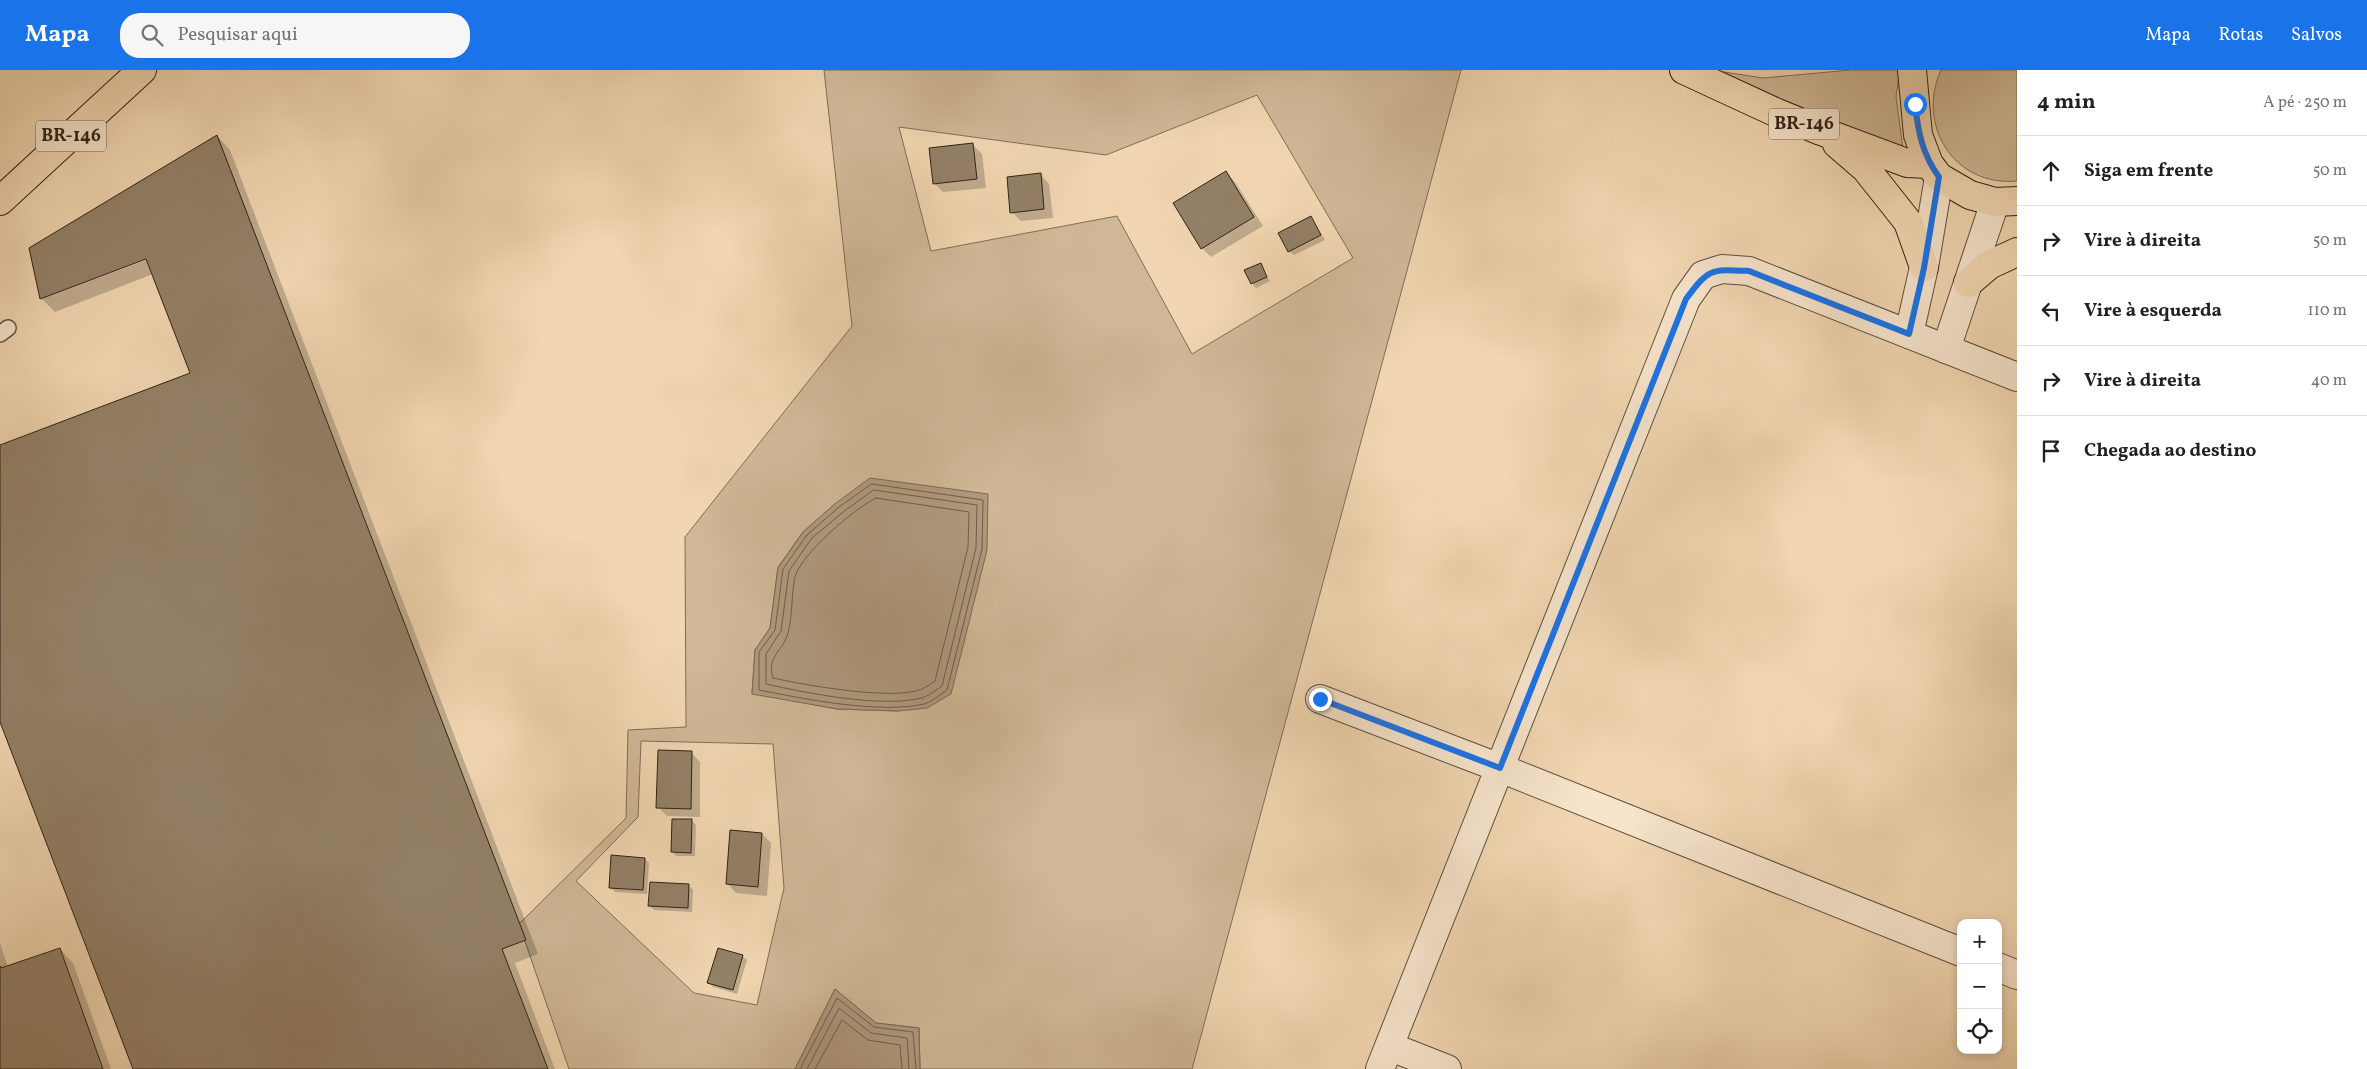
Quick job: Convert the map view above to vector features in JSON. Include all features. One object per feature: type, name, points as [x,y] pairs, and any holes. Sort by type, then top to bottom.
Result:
[{"type":"main road","name":"BR-146","points":[[0,201],[142,70]]},
{"type":"main road","name":"BR-146","points":[[1684,70],[1821,131],[1907,163],[1934,170]]},
{"type":"main road","points":[[1912,70],[1918,135],[1934,170],[1970,196],[2006,202]]},
{"type":"main road","points":[[1821,131],[1866,169],[1884,190],[1908,222],[1924,268]]},
{"type":"main road","points":[[1968,283],[1989,265],[2017,252]]},
{"type":"street","points":[[1909,334],[1924,268],[1934,170]]},
{"type":"street","points":[[1946,349],[1968,283],[2006,202]]},
{"type":"street","points":[[1447,1069],[1385,1058],[1686,299],[1703,276],[1722,269],[1749,271],[2017,377]]},
{"type":"street","points":[[1320,699],[1500,768],[1957,950]]},
{"type":"street","points":[[2002,969],[2017,975]]},
{"type":"shaded area","points":[[824,70],[1461,70],[1192,1069],[920,1069],[919,1028],[876,1023],[835,989],[795,1069],[569,1069],[519,924],[626,818],[628,730],[686,727],[685,537],[852,326]],"holes":[[[1257,95],[1353,258],[1192,354],[1117,216],[931,251],[899,127],[1106,155]],[[836,503],[899,711],[837,709],[752,693],[755,650],[770,628],[778,567],[803,532]],[[641,741],[773,744],[784,888],[757,1005],[694,993],[576,881],[638,817]]]},
{"type":"shaded area","points":[[1711,70],[1763,78],[1851,70],[1900,70],[1896,96],[1903,149]]},
{"type":"shaded area","points":[[1941,70],[2017,70],[2017,181],[1995,180],[1975,174],[1959,163],[1946,148],[1937,131],[1933,111],[1935,91]]},
{"type":"water","points":[[870,478],[988,494],[987,550],[951,694],[927,708],[899,711],[837,709],[752,694],[755,650],[770,628],[778,568],[803,532],[836,503]]},
{"type":"water","points":[[835,989],[876,1023],[919,1028],[920,1069],[795,1069]]},
{"type":"building","points":[[217,135],[526,940],[502,949],[548,1069],[133,1069],[0,722],[0,445],[190,373],[146,259],[40,299],[29,248]]},
{"type":"building","points":[[973,143],[977,179],[933,184],[929,148]]},
{"type":"building","points":[[1226,171],[1254,217],[1201,249],[1173,203]]},
{"type":"building","points":[[1041,173],[1044,209],[1010,213],[1007,177]]},
{"type":"building","points":[[1311,216],[1321,235],[1288,252],[1278,233]]},
{"type":"building","points":[[1261,263],[1267,277],[1251,284],[1244,270]]},
{"type":"building","points":[[658,750],[692,751],[691,809],[656,808]]},
{"type":"building","points":[[672,819],[692,819],[691,853],[671,852]]},
{"type":"building","points":[[730,830],[762,833],[758,887],[726,884]]},
{"type":"building","points":[[611,855],[645,858],[643,890],[609,888]]},
{"type":"building","points":[[650,882],[689,884],[688,908],[648,906]]},
{"type":"building","points":[[60,948],[103,1069],[0,1069],[0,966],[1,968]]},
{"type":"building","points":[[718,948],[743,955],[733,990],[707,983]]},
{"type":"route","points":[[1320,699],[1500,768],[1686,299],[1703,276],[1722,269],[1749,271],[1909,334],[1924,268],[1939,177],[1929,164],[1918,135],[1915,104]]}]
